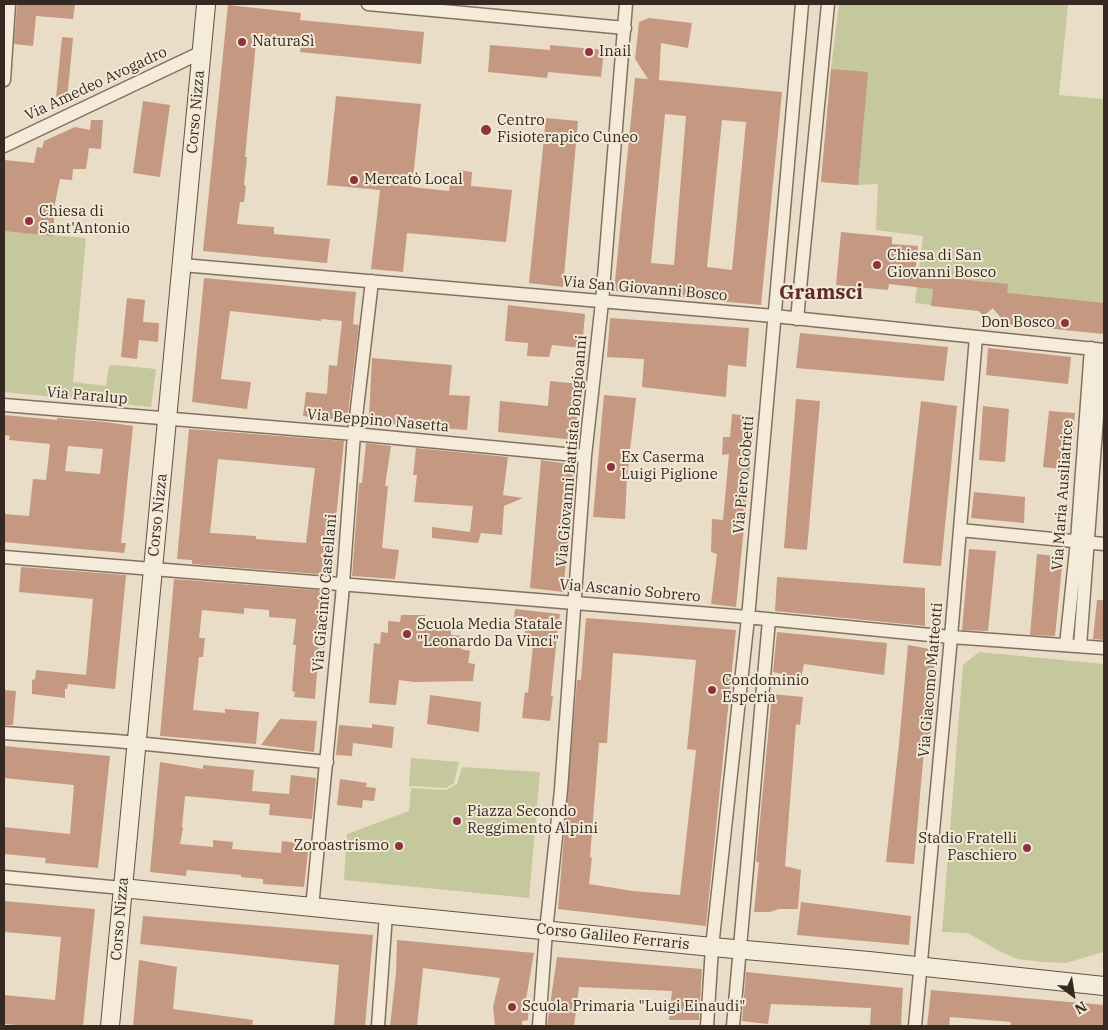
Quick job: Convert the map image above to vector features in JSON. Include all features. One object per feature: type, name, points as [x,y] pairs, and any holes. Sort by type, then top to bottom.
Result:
[{"type":"main road","name":"Corso Nizza","points":[[110,1026],[202,52],[209,4]]},
{"type":"main road","name":"Corso Galileo Ferraris","points":[[122,888],[546,931],[921,966],[1104,986]]},
{"type":"street","points":[[4,80],[9,4]]},
{"type":"street","points":[[368,4],[625,28]]},
{"type":"street","name":"Via Giovanni Battista Bongioanni","points":[[539,1026],[546,931],[561,790],[585,456],[602,302],[626,4]]},
{"type":"street","name":"Via Piero Gobetti","points":[[706,1026],[712,947],[748,618],[802,4]]},
{"type":"street","points":[[797,319],[828,4]]},
{"type":"street","name":"Via Amedeo Avogadro","points":[[4,146],[202,52]]},
{"type":"street","name":"Via San Giovanni Bosco","points":[[182,265],[774,316],[1099,349]]},
{"type":"street","name":"Via Giacinto Castellani","points":[[312,908],[343,584],[354,434],[372,281]]},
{"type":"street","name":"Via Giacomo Matteotti","points":[[914,1026],[951,637],[976,337]]},
{"type":"street","name":"Via Maria Ausiliatrice","points":[[1066,645],[1082,542],[1099,349]]},
{"type":"street","name":"Via Paralup","points":[[4,406],[167,420]]},
{"type":"street","name":"Via Beppino Nasetta","points":[[167,420],[354,434],[585,456]]},
{"type":"street","points":[[960,530],[1104,544]]},
{"type":"street","name":"Via Maria Ausiliatrice","points":[[1080,646],[1082,542]]},
{"type":"street","name":"Via Ascanio Sobrero","points":[[4,557],[575,603],[951,637],[1104,648]]},
{"type":"street","points":[[733,1026],[769,620]]},
{"type":"street","points":[[4,733],[137,743],[326,762]]},
{"type":"street","points":[[4,877],[122,888]]},
{"type":"street","points":[[378,1026],[386,914]]},
{"type":"green space","points":[[839,4],[1068,4],[1059,95],[1104,99],[1104,334],[1006,324],[993,308],[983,316],[979,311],[915,303],[923,236],[876,230],[878,184],[858,185],[821,182]]},
{"type":"green space","points":[[4,231],[86,238],[73,382],[106,386],[109,366],[156,369],[151,407],[4,392]]},
{"type":"green space","name":"Stadio Fratelli Paschiero","points":[[979,652],[1104,664],[1103,952],[1066,963],[1017,959],[968,933],[942,932],[963,665]]},
{"type":"green space","points":[[411,758],[459,762],[454,783],[446,788],[409,786]]},
{"type":"green space","name":"Piazza Secondo Reggimento Alpini","points":[[462,767],[540,772],[529,898],[344,880],[347,834],[409,811],[411,788],[446,790],[457,784]]},
{"type":"building","points":[[17,4],[75,4],[73,19],[36,16],[33,46],[14,44]]},
{"type":"building","points":[[228,5],[301,13],[300,20],[424,32],[421,64],[300,52],[301,46],[256,42],[245,157],[247,157],[244,185],[246,186],[244,202],[240,202],[237,224],[274,227],[274,234],[330,239],[327,263],[203,251]]},
{"type":"building","points":[[649,18],[692,23],[688,48],[661,43],[659,80],[782,92],[761,305],[614,291],[635,78],[648,79],[635,59],[639,22]],"holes":[[[665,114],[686,116],[674,265],[651,263]],[[722,120],[746,122],[732,270],[707,267]]]},
{"type":"building","points":[[62,37],[73,38],[67,99],[56,98]]},
{"type":"building","points":[[490,45],[550,50],[550,45],[604,50],[601,77],[548,72],[547,78],[488,72]]},
{"type":"building","points":[[831,69],[868,72],[858,185],[821,182]]},
{"type":"building","points":[[336,96],[421,104],[412,187],[449,191],[451,176],[458,177],[458,170],[472,172],[471,186],[512,190],[506,242],[407,233],[403,272],[371,269],[380,190],[327,185]]},
{"type":"building","points":[[143,101],[170,105],[160,177],[133,173]]},
{"type":"building","points":[[546,118],[578,121],[563,287],[529,283]]},
{"type":"building","points":[[91,120],[103,120],[101,149],[89,148],[86,169],[73,169],[72,180],[60,179],[55,203],[53,236],[4,231],[4,160],[34,163],[37,147],[42,148],[44,141],[75,127],[90,130]]},
{"type":"building","points":[[841,232],[892,237],[892,244],[918,246],[915,275],[1008,284],[1007,293],[1104,303],[1104,334],[1006,324],[993,308],[983,316],[979,311],[931,306],[933,289],[889,284],[888,290],[836,285]]},
{"type":"building","points":[[204,278],[356,292],[353,324],[359,325],[347,421],[303,416],[306,392],[327,394],[329,365],[337,366],[342,321],[321,319],[321,321],[230,311],[221,379],[251,382],[247,409],[192,402]]},
{"type":"building","points":[[127,298],[145,300],[143,322],[159,323],[158,342],[139,340],[137,359],[121,357]]},
{"type":"building","points":[[508,305],[585,314],[582,348],[552,345],[549,357],[527,356],[528,343],[505,341]]},
{"type":"building","points":[[610,318],[749,328],[746,367],[728,365],[726,397],[642,387],[644,359],[607,357]]},
{"type":"building","points":[[800,333],[948,347],[944,381],[796,368]]},
{"type":"building","points":[[988,348],[1071,357],[1068,384],[986,375]]},
{"type":"building","points":[[372,358],[452,365],[449,395],[470,396],[467,430],[373,423],[369,418]]},
{"type":"building","points":[[550,381],[580,384],[575,440],[498,432],[500,401],[548,406]]},
{"type":"building","name":"Ex Caserma Luigi Piglione","points":[[604,395],[636,398],[627,477],[625,519],[593,517]]},
{"type":"building","points":[[796,399],[820,401],[807,550],[784,548]]},
{"type":"building","points":[[921,401],[957,406],[941,566],[903,563]]},
{"type":"building","points":[[983,406],[1009,409],[1005,462],[979,460]]},
{"type":"building","points":[[1049,411],[1075,413],[1070,470],[1043,467]]},
{"type":"building","points":[[732,414],[755,417],[736,607],[711,604],[717,554],[711,552],[712,519],[723,520],[729,454],[722,455],[723,437],[730,437]]},
{"type":"building","points":[[4,415],[106,422],[133,426],[121,543],[126,543],[124,553],[4,542],[4,514],[29,516],[33,479],[46,480],[50,444],[9,440],[10,436],[4,435]],"holes":[[[68,446],[103,449],[100,474],[65,471]]]},
{"type":"building","points":[[189,429],[344,441],[330,575],[192,564],[192,560],[177,559]],"holes":[[[218,459],[315,468],[306,543],[256,539],[256,536],[210,533]]]},
{"type":"building","points":[[366,443],[391,446],[385,486],[388,486],[382,548],[399,550],[395,579],[352,576],[359,483],[362,483]]},
{"type":"building","points":[[416,448],[508,457],[503,495],[523,498],[504,506],[502,535],[481,533],[478,543],[432,538],[432,527],[470,532],[473,506],[414,502],[417,475],[413,475]]},
{"type":"building","points":[[541,460],[575,465],[563,592],[530,588]]},
{"type":"building","points":[[974,492],[1025,497],[1024,523],[971,518]]},
{"type":"building","points":[[969,549],[996,551],[988,631],[962,630]]},
{"type":"building","points":[[1037,554],[1063,557],[1055,636],[1030,635]]},
{"type":"building","points":[[21,567],[126,575],[115,689],[68,684],[67,689],[65,689],[65,698],[32,694],[32,680],[35,679],[36,670],[86,675],[93,599],[19,592]]},
{"type":"building","points":[[777,577],[925,588],[925,626],[775,611]]},
{"type":"building","points":[[174,579],[329,591],[324,648],[319,647],[315,699],[294,697],[295,692],[292,691],[296,645],[293,645],[296,619],[269,617],[269,610],[244,608],[244,614],[202,610],[199,638],[205,638],[203,657],[199,657],[193,710],[225,713],[225,709],[259,712],[256,744],[160,736]]},
{"type":"building","points":[[1097,600],[1104,600],[1104,640],[1093,639]]},
{"type":"building","points":[[515,609],[560,614],[550,721],[522,718],[525,692],[528,693],[534,637],[525,636],[525,630],[513,630]]},
{"type":"building","points":[[401,615],[425,615],[425,621],[440,622],[440,627],[451,628],[451,635],[463,636],[461,649],[470,651],[468,663],[475,664],[473,681],[414,682],[399,680],[396,705],[369,703],[374,643],[380,644],[381,632],[388,633],[388,621],[400,622]]},
{"type":"building","points":[[586,618],[736,630],[706,926],[558,909],[577,680],[581,680]],"holes":[[[613,653],[696,660],[687,749],[696,750],[680,895],[633,891],[589,884],[599,743],[607,743]]]},
{"type":"building","points":[[777,632],[887,643],[884,675],[804,664],[801,678],[773,672]]},
{"type":"building","points":[[908,645],[935,650],[930,742],[924,750],[914,864],[886,862]]},
{"type":"building","points":[[4,690],[16,691],[13,725],[4,725]]},
{"type":"building","points":[[772,694],[803,697],[800,725],[796,724],[785,866],[801,870],[798,909],[754,912],[759,862],[756,862]]},
{"type":"building","points":[[430,695],[481,702],[479,732],[427,724]]},
{"type":"building","points":[[280,719],[317,721],[314,752],[261,745]]},
{"type":"building","points":[[372,724],[394,727],[392,748],[353,743],[352,756],[336,755],[339,725],[372,728]]},
{"type":"building","points":[[4,746],[110,756],[98,868],[45,863],[46,858],[4,854],[4,827],[70,834],[74,785],[4,778]]},
{"type":"building","points":[[160,762],[203,769],[203,765],[254,770],[252,791],[289,794],[291,775],[316,778],[312,819],[269,815],[270,804],[185,796],[180,844],[213,847],[213,840],[233,842],[232,849],[281,853],[282,841],[297,843],[296,851],[308,852],[304,887],[263,884],[263,879],[241,877],[241,875],[187,870],[186,876],[150,872]]},
{"type":"building","points":[[340,779],[367,783],[366,787],[376,788],[374,801],[363,800],[362,808],[337,805]]},
{"type":"building","points":[[4,901],[95,909],[83,1026],[4,1024],[4,995],[55,1000],[61,937],[4,932]]},
{"type":"building","points":[[801,902],[911,916],[909,945],[797,935]]},
{"type":"building","points":[[143,916],[373,935],[365,1026],[334,1026],[339,965],[140,944]]},
{"type":"building","points":[[397,940],[534,953],[526,999],[529,1002],[528,1020],[522,1021],[522,1026],[495,1026],[493,1007],[500,978],[423,968],[417,1026],[390,1026],[396,973]]},
{"type":"building","points":[[557,957],[702,969],[699,1020],[669,1020],[672,991],[579,987],[574,1026],[547,1026]]},
{"type":"building","points":[[139,960],[177,967],[173,1009],[253,1020],[252,1026],[133,1026]]},
{"type":"building","points":[[746,972],[903,988],[901,1026],[870,1026],[871,1008],[771,1004],[768,1024],[742,1021]]},
{"type":"building","points":[[931,990],[1104,1005],[1104,1026],[1010,1026],[1011,1022],[950,1017],[949,1026],[927,1026]]},
{"type":"place","name":"NaturaSì","points":[[242,42]]},
{"type":"place","name":"Inail","points":[[589,52]]},
{"type":"place","name":"Centro Fisioterapico Cuneo","points":[[486,130]]},
{"type":"place","name":"Mercatò Local","points":[[354,180]]},
{"type":"place","name":"Chiesa di Sant'Antonio","points":[[29,221]]},
{"type":"place","name":"Chiesa di San Giovanni Bosco","points":[[877,265]]},
{"type":"place","name":"Don Bosco","points":[[1065,323]]},
{"type":"place","name":"Ex Caserma Luigi Piglione","points":[[611,467]]},
{"type":"place","name":"Scuola Media Statale \"Leonardo Da Vinci\"","points":[[407,634]]},
{"type":"place","name":"Condominio Esperia","points":[[712,690]]},
{"type":"place","name":"Piazza Secondo Reggimento Alpini","points":[[457,821]]},
{"type":"place","name":"Zoroastrismo","points":[[399,846]]},
{"type":"place","name":"Stadio Fratelli Paschiero","points":[[1027,848]]},
{"type":"place","name":"Scuola Primaria \"Luigi Einaudi\"","points":[[512,1007]]},
{"type":"district","name":"Gramsci","points":[[821,293]]}]
